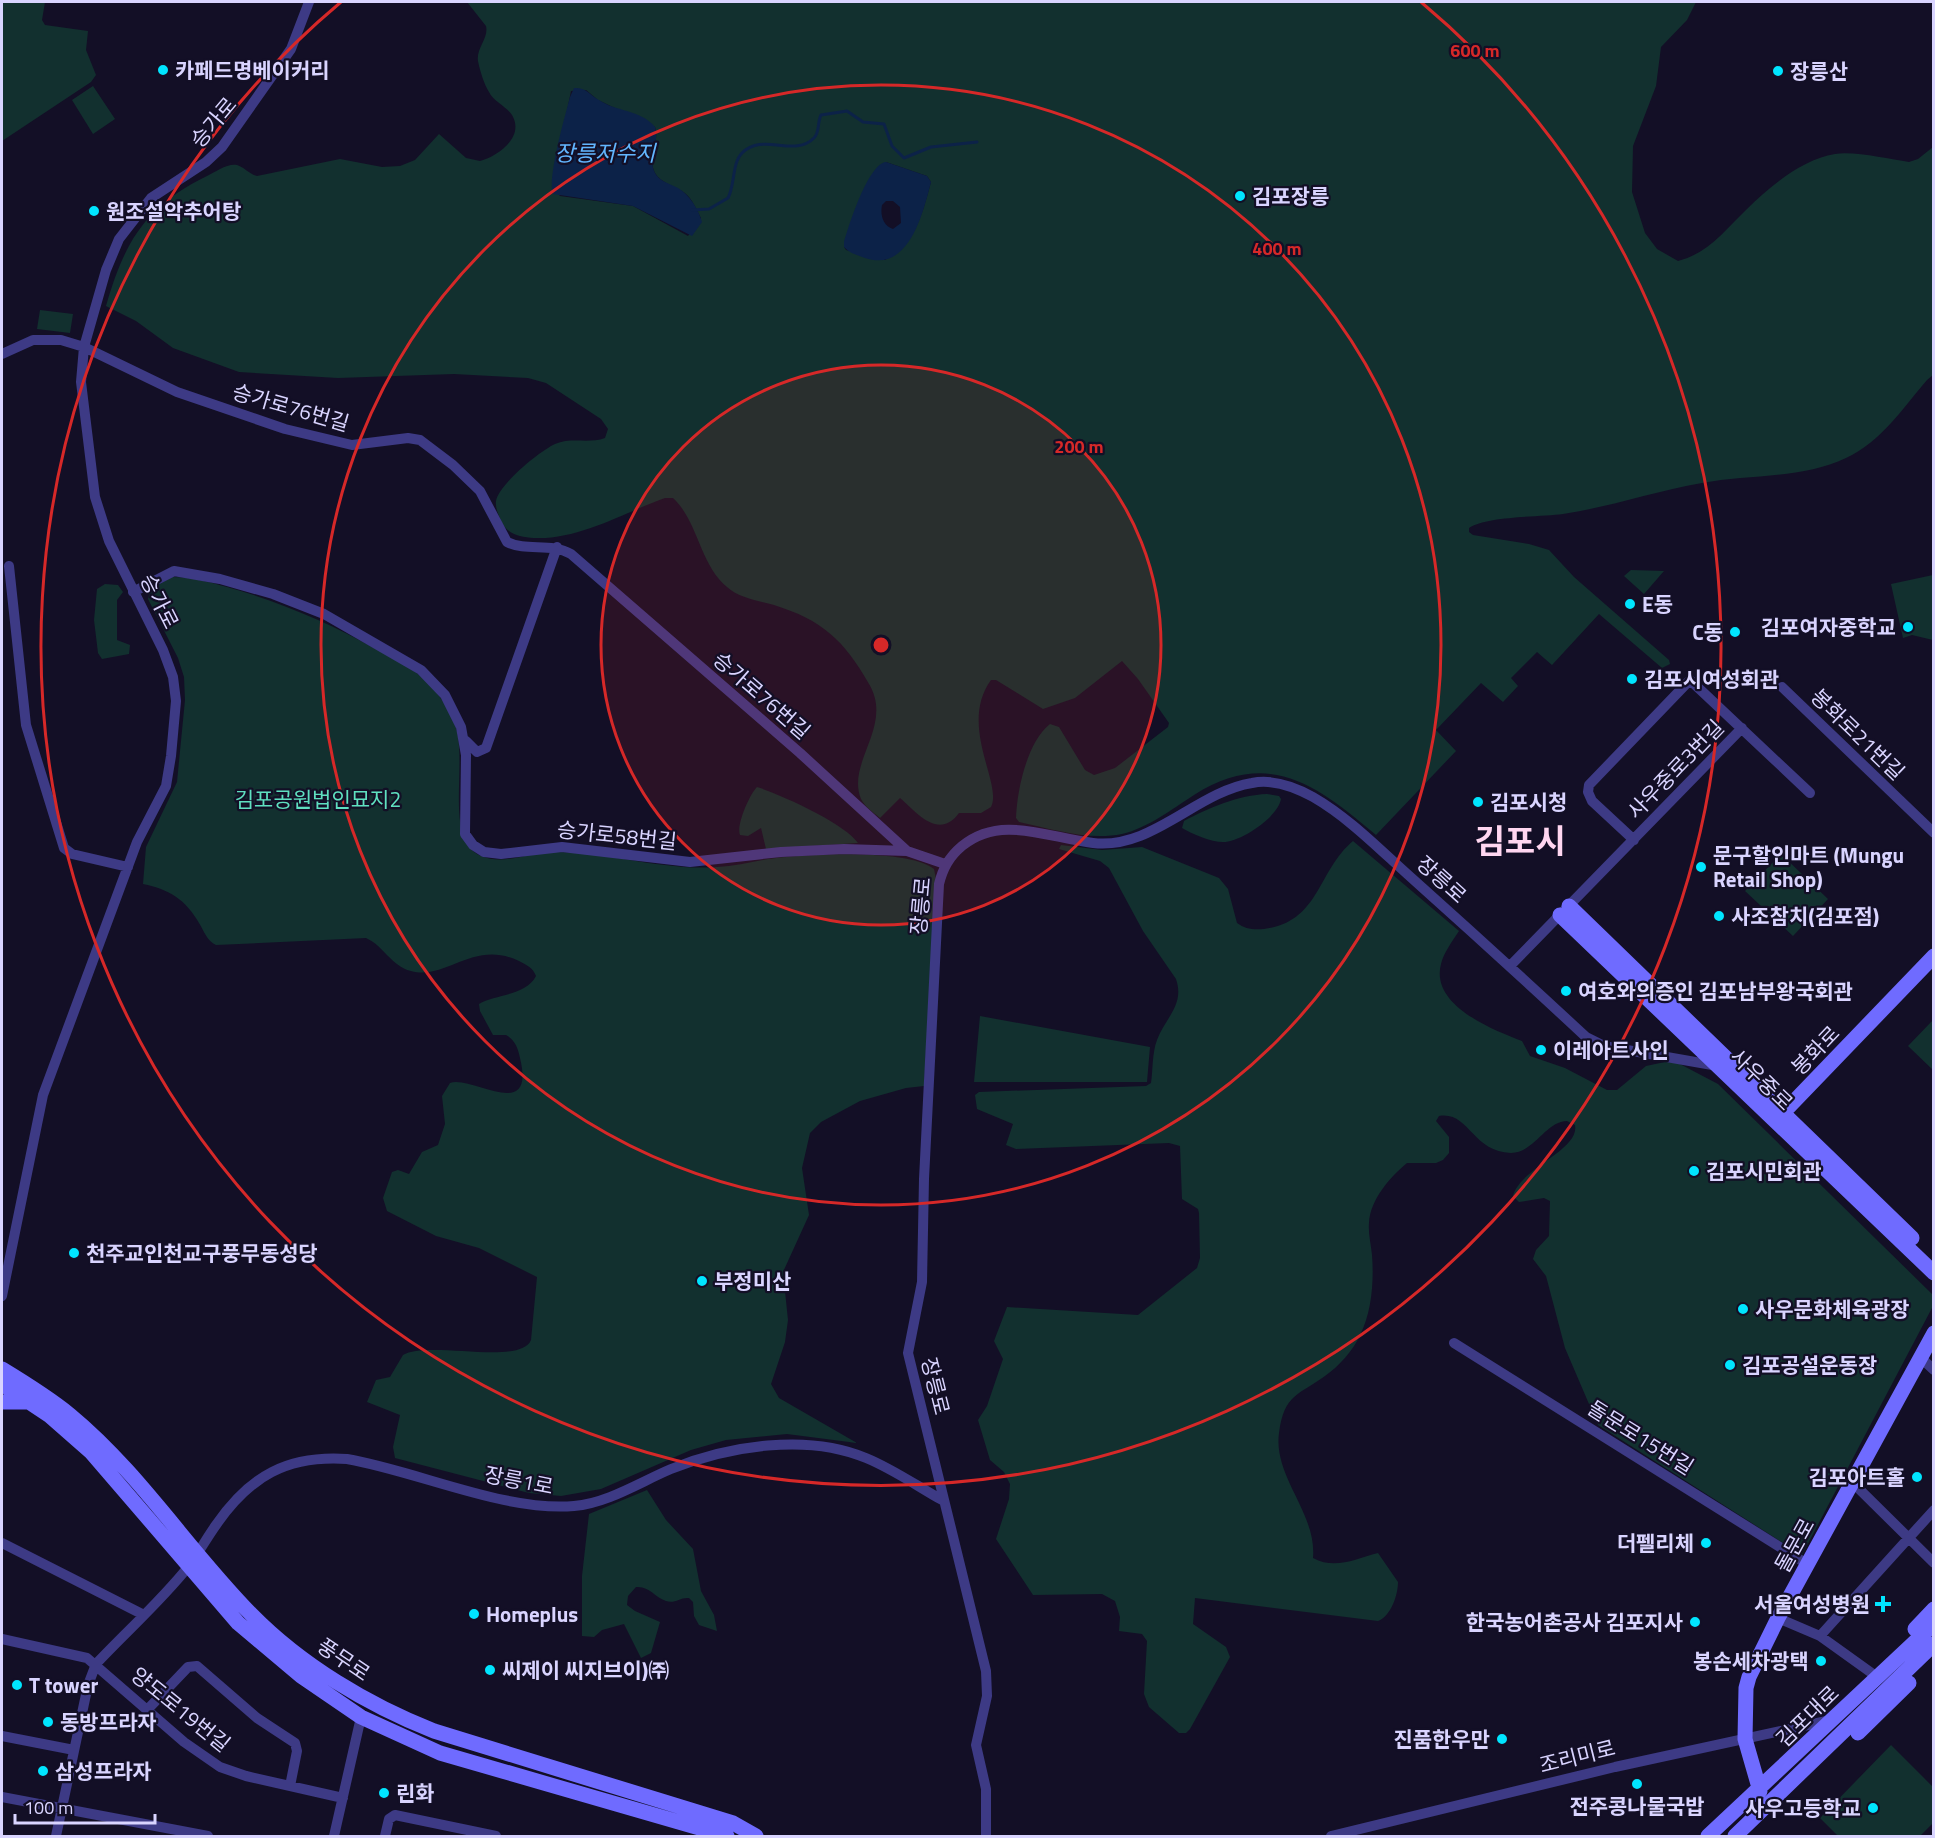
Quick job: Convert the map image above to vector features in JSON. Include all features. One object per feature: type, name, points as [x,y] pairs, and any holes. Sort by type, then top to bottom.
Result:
[{"type":"street","name":"승가로","points":[[2,1296],[43,1095],[141,833],[166,786],[176,701],[169,662],[109,541],[95,497],[81,382],[84,347],[106,270],[119,239],[151,198],[206,162],[222,147],[291,49],[309,2]]},
{"type":"street","points":[[2,354],[19,345],[42,339],[61,340],[84,347]]},
{"type":"street","name":"승가로76번길","points":[[84,347],[177,392],[285,429],[352,445],[408,438],[420,440],[480,491],[507,542],[516,545],[557,547],[578,560],[800,753],[907,851],[945,864]]},
{"type":"street","points":[[466,741],[477,753],[486,748],[557,547]]},
{"type":"street","points":[[9,566],[26,725],[64,848],[72,854],[128,867]]},
{"type":"street","name":"승가로58번길","points":[[134,592],[165,574],[189,572],[261,590],[324,614],[409,662],[431,679],[451,705],[466,741],[465,834],[473,845],[484,852],[501,854],[562,847],[690,862],[834,850],[907,851]]},
{"type":"street","name":"사우중로3번길","points":[[1510,966],[1565,911],[1634,840],[1742,728],[1690,680],[1594,778],[1588,792],[1592,801],[1634,840]]},
{"type":"street","name":"봉화로21번길","points":[[1782,687],[1934,833]]},
{"type":"street","points":[[1742,728],[1810,793]]},
{"type":"street","name":"장릉로","points":[[986,1836],[986,1789],[976,1745],[987,1696],[986,1671],[972,1605],[942,1500],[921,1399],[909,1364],[908,1347],[922,1282],[924,1179],[938,903],[945,864],[970,840],[992,830],[1012,829],[1074,841],[1118,843],[1141,836],[1212,797],[1240,785],[1255,782],[1284,784],[1311,796],[1342,817],[1510,966],[1586,1037],[1597,1044],[1718,1066]]},
{"type":"street","name":"사우중로","points":[[1565,911],[1718,1066],[1779,1117],[1934,1259]]},
{"type":"street","name":"사우중로","points":[[1565,911],[1779,1117],[1934,1273]]},
{"type":"street","name":"봉화로","points":[[1779,1117],[1934,956]]},
{"type":"street","name":"돌문로","points":[[1760,1791],[1745,1739],[1749,1677],[1807,1564],[1934,1333]]},
{"type":"street","name":"돌문로15번길","points":[[1454,1343],[1807,1564]]},
{"type":"street","points":[[1920,1357],[1934,1370]]},
{"type":"street","name":"풍무로","points":[[2,1369],[53,1402],[91,1434],[142,1490],[238,1623],[301,1676],[361,1717],[440,1753],[727,1836]]},
{"type":"street","name":"풍무로","points":[[2,1384],[30,1402],[91,1452],[192,1561],[278,1638],[334,1679],[400,1717],[462,1740],[733,1823],[756,1836]]},
{"type":"street","points":[[2,1402],[30,1402]]},
{"type":"street","name":"장릉1로","points":[[96,1664],[192,1561],[230,1506],[245,1490],[274,1469],[319,1458],[363,1462],[523,1503],[556,1507],[576,1506],[601,1500],[710,1455],[763,1446],[802,1446],[840,1450],[867,1458],[942,1500]]},
{"type":"street","points":[[1852,1482],[1934,1563]]},
{"type":"street","points":[[1820,1636],[1934,1510]]},
{"type":"street","points":[[2,1543],[142,1614]]},
{"type":"street","points":[[1837,1716],[1934,1609]]},
{"type":"street","points":[[1778,1618],[1820,1636],[1873,1674]]},
{"type":"street","name":"김포대로","points":[[1708,1836],[1760,1791],[1934,1624]]},
{"type":"street","name":"양도로19번길","points":[[2,1639],[74,1653],[96,1664],[184,1742],[220,1767],[343,1798]]},
{"type":"street","name":"김포대로","points":[[1735,1836],[1772,1804],[1934,1644]]},
{"type":"street","points":[[1772,1804],[1875,1717],[1934,1658]]},
{"type":"street","points":[[56,1836],[74,1750],[96,1664]]},
{"type":"street","points":[[148,1709],[188,1667],[197,1666],[257,1718],[295,1743],[297,1751],[290,1786]]},
{"type":"street","name":"조리미로","points":[[1331,1836],[1614,1767],[1745,1739],[1837,1716]]},
{"type":"street","points":[[334,1836],[361,1717]]},
{"type":"street","points":[[2,1736],[74,1750]]},
{"type":"street","points":[[2,1797],[208,1836]]},
{"type":"street","points":[[385,1836],[389,1819],[393,1815],[496,1836]]},
{"type":"green space","points":[[2,2],[45,2],[42,20],[45,25],[88,31],[86,50],[96,75],[91,82],[2,141]]},
{"type":"green space","points":[[467,2],[1696,2],[1687,20],[1661,47],[1656,86],[1633,146],[1632,192],[1645,233],[1657,249],[1678,261],[1708,247],[1766,191],[1811,161],[1843,153],[1909,162],[1918,159],[1933,147],[1933,375],[1891,424],[1870,443],[1846,458],[1829,465],[1793,473],[1702,483],[1581,511],[1500,519],[1469,528],[1469,532],[1473,535],[1529,544],[1549,550],[1574,577],[1669,660],[1670,664],[1662,668],[1599,614],[1552,665],[1537,652],[1511,678],[1518,686],[1503,702],[1481,683],[1436,730],[1456,751],[1376,835],[1333,801],[1312,788],[1291,779],[1269,774],[1246,774],[1221,781],[1150,823],[1122,834],[1083,835],[1019,822],[1016,818],[1017,807],[1021,781],[1029,754],[1042,732],[1050,724],[1059,727],[1085,770],[1094,775],[1115,768],[1168,727],[1169,723],[1138,679],[1122,661],[1075,698],[1043,709],[996,680],[991,680],[982,698],[979,716],[983,752],[993,797],[991,807],[981,813],[959,813],[951,821],[936,824],[921,817],[900,798],[880,818],[861,799],[858,785],[859,771],[874,729],[876,714],[875,699],[860,669],[841,644],[819,625],[806,617],[743,596],[727,587],[711,567],[688,519],[673,498],[665,498],[568,535],[534,538],[520,536],[512,533],[502,523],[496,501],[512,477],[540,453],[555,444],[605,438],[608,429],[601,419],[546,383],[528,378],[454,374],[338,378],[239,372],[173,348],[136,321],[106,306],[121,263],[140,229],[168,200],[218,170],[237,165],[257,176],[340,159],[382,167],[400,166],[415,160],[439,134],[466,158],[480,161],[501,150],[512,138],[515,123],[512,115],[491,95],[481,73],[478,56],[486,35],[486,26]],"holes":[[[586,90],[598,100],[655,127],[656,139],[652,162],[655,173],[661,180],[686,194],[701,218],[688,236],[633,206],[560,196],[552,186],[571,91]],[[886,162],[927,176],[931,182],[921,216],[911,236],[896,253],[885,260],[846,250],[844,247]]]},
{"type":"green space","points":[[93,86],[115,119],[93,134],[72,100]]},
{"type":"green space","points":[[40,310],[73,314],[70,333],[37,329]]},
{"type":"green space","points":[[1631,570],[1664,571],[1644,594],[1624,576]]},
{"type":"green space","points":[[1933,575],[1933,640],[1912,635],[1903,638],[1891,584]]},
{"type":"green space","name":"김포공원법인묘지2","points":[[172,577],[227,587],[304,614],[401,662],[426,681],[442,700],[454,722],[458,738],[459,797],[463,834],[469,847],[481,856],[490,859],[509,859],[546,852],[575,853],[697,868],[730,866],[784,857],[854,854],[902,858],[921,862],[934,869],[936,879],[924,1086],[906,1088],[860,1101],[821,1122],[810,1133],[802,1168],[809,1215],[783,1272],[788,1320],[785,1342],[771,1384],[779,1398],[857,1443],[787,1434],[726,1440],[691,1450],[601,1489],[561,1496],[529,1493],[395,1458],[393,1447],[400,1415],[367,1402],[376,1380],[390,1377],[403,1355],[415,1351],[432,1350],[510,1351],[524,1347],[531,1340],[537,1277],[479,1248],[436,1236],[387,1211],[383,1198],[392,1172],[398,1170],[409,1174],[422,1152],[438,1145],[445,1124],[442,1096],[450,1083],[460,1082],[499,1092],[511,1093],[519,1089],[522,1078],[517,1048],[512,1039],[506,1035],[493,1035],[480,1011],[479,1004],[518,991],[531,983],[536,976],[527,965],[519,961],[503,956],[488,955],[474,957],[436,971],[424,973],[411,971],[398,965],[366,938],[216,945],[208,938],[194,915],[182,902],[169,892],[143,884],[146,847],[177,782],[185,700],[184,677],[178,658],[148,599],[151,589]]},
{"type":"green space","points":[[105,584],[118,585],[123,592],[117,600],[117,640],[130,645],[129,654],[102,659],[98,653],[94,620],[97,589]]},
{"type":"green space","points":[[757,787],[827,819],[851,835],[858,843],[766,849],[761,828],[748,836],[740,835],[744,811]]},
{"type":"green space","points":[[1267,794],[1279,796],[1281,799],[1278,806],[1266,821],[1239,838],[1218,842],[1182,828],[1184,821],[1213,807],[1246,797]]},
{"type":"green space","points":[[1353,841],[1459,931],[1442,960],[1440,979],[1445,992],[1466,1014],[1522,1041],[1530,1056],[1565,1068],[1607,1090],[1617,1090],[1646,1066],[1665,1062],[1678,1063],[1718,1084],[1933,1295],[1933,1306],[1802,1555],[1598,1425],[1565,1348],[1546,1276],[1533,1259],[1536,1250],[1549,1236],[1550,1201],[1544,1198],[1519,1202],[1513,1196],[1526,1177],[1568,1143],[1574,1134],[1575,1125],[1567,1121],[1560,1122],[1526,1148],[1511,1153],[1498,1151],[1488,1146],[1457,1120],[1449,1116],[1439,1116],[1436,1121],[1449,1137],[1449,1153],[1443,1160],[1436,1163],[1407,1163],[1388,1182],[1370,1214],[1373,1265],[1371,1296],[1364,1326],[1357,1341],[1335,1368],[1294,1397],[1285,1410],[1279,1433],[1282,1465],[1309,1526],[1313,1558],[1337,1563],[1378,1553],[1398,1582],[1393,1604],[1387,1615],[1378,1621],[1195,1598],[1193,1624],[1226,1647],[1230,1657],[1190,1729],[1186,1733],[1179,1733],[1149,1707],[1144,1694],[1147,1641],[1142,1634],[1119,1631],[1120,1617],[1115,1601],[1102,1594],[1033,1595],[996,1539],[1009,1499],[1010,1484],[1004,1472],[990,1460],[978,1420],[987,1406],[1003,1359],[994,1341],[1007,1307],[1138,1315],[1197,1268],[1200,1258],[1199,1213],[1198,1209],[1182,1199],[1180,1146],[1169,1143],[1016,1149],[1006,1145],[1013,1124],[977,1109],[975,1095],[979,1092],[1146,1086],[1151,1083],[1155,1045],[1173,1011],[1178,996],[1176,979],[1143,931],[1109,868],[1100,861],[1059,849],[1061,845],[1102,850],[1142,847],[1219,878],[1228,889],[1237,923],[1246,928],[1264,929],[1296,917],[1316,894],[1341,853]]},
{"type":"green space","points":[[1781,854],[1828,899],[1793,936],[1745,891]]},
{"type":"green space","points":[[980,1016],[1150,1047],[1147,1082],[974,1082]]},
{"type":"green space","points":[[1933,1020],[1933,1070],[1908,1046]]},
{"type":"green space","points":[[647,1490],[666,1520],[693,1549],[701,1591],[714,1615],[717,1631],[699,1625],[694,1616],[693,1602],[689,1598],[669,1602],[645,1588],[636,1587],[628,1596],[627,1605],[660,1622],[651,1653],[641,1658],[624,1624],[602,1630],[594,1637],[582,1636],[582,1576],[589,1514]]},
{"type":"green space","name":"사우고등학교","points":[[1891,1745],[1933,1787],[1933,1823],[1920,1836],[1838,1836],[1820,1818]]},
{"type":"water","name":"장릉저수지","points":[[574,88],[585,90],[606,104],[642,117],[655,127],[656,139],[652,162],[655,173],[665,182],[682,191],[696,207],[702,222],[692,236],[633,206],[553,194],[554,162]]},
{"type":"water","points":[[886,162],[927,176],[931,182],[924,209],[912,237],[893,257],[880,260],[859,256],[844,247],[860,196],[879,165]],"holes":[[[886,201],[893,201],[900,207],[901,223],[893,229],[885,223],[881,213],[882,205]]]},
{"type":"waterway","points":[[692,210],[709,209],[728,198],[739,157],[750,147],[769,144],[788,146],[806,144],[816,136],[821,115],[847,111],[863,122],[884,124],[892,146],[904,158],[931,147],[977,142]]},
{"type":"place","name":"카페드명베이커리","points":[[163,70]]},
{"type":"place","name":"장릉산","points":[[1778,71]]},
{"type":"place","name":"김포장릉","points":[[1240,196]]},
{"type":"place","name":"원조설악추어탕","points":[[94,211]]},
{"type":"place","name":"E동","points":[[1630,604]]},
{"type":"place","name":"김포여자중학교","points":[[1908,627]]},
{"type":"place","name":"C동","points":[[1735,632]]},
{"type":"place","name":"김포시여성회관","points":[[1632,679]]},
{"type":"place","name":"김포시청","points":[[1478,802]]},
{"type":"place","name":"문구할인마트 (Mungu Retail Shop)","points":[[1701,867]]},
{"type":"place","name":"사조참치(김포점)","points":[[1719,916]]},
{"type":"place","name":"여호와의증인 김포남부왕국회관","points":[[1566,991]]},
{"type":"place","name":"이레아트사인","points":[[1541,1050]]},
{"type":"place","name":"김포시민회관","points":[[1694,1171]]},
{"type":"place","name":"천주교인천교구풍무동성당","points":[[74,1253]]},
{"type":"place","name":"부정미산","points":[[702,1281]]},
{"type":"place","name":"사우문화체육광장","points":[[1743,1309]]},
{"type":"place","name":"김포공설운동장","points":[[1730,1365]]},
{"type":"place","name":"김포아트홀","points":[[1917,1477]]},
{"type":"place","name":"더펠리체","points":[[1706,1543]]},
{"type":"place","name":"서울여성병원","points":[[1883,1604]]},
{"type":"place","name":"Homeplus","points":[[474,1614]]},
{"type":"place","name":"한국농어촌공사 김포지사","points":[[1695,1622]]},
{"type":"place","name":"봉손세차광택","points":[[1821,1661]]},
{"type":"place","name":"씨제이 씨지브이)㈜","points":[[490,1670]]},
{"type":"place","name":"T tower","points":[[17,1685]]},
{"type":"place","name":"동방프라자","points":[[48,1722]]},
{"type":"place","name":"진품한우만","points":[[1502,1739]]},
{"type":"place","name":"삼성프라자","points":[[43,1771]]},
{"type":"place","name":"전주콩나물국밥","points":[[1637,1784]]},
{"type":"place","name":"린화","points":[[384,1793]]},
{"type":"place","name":"사우고등학교","points":[[1873,1808]]},
{"type":"district","name":"김포시","points":[[1520,841]]}]
